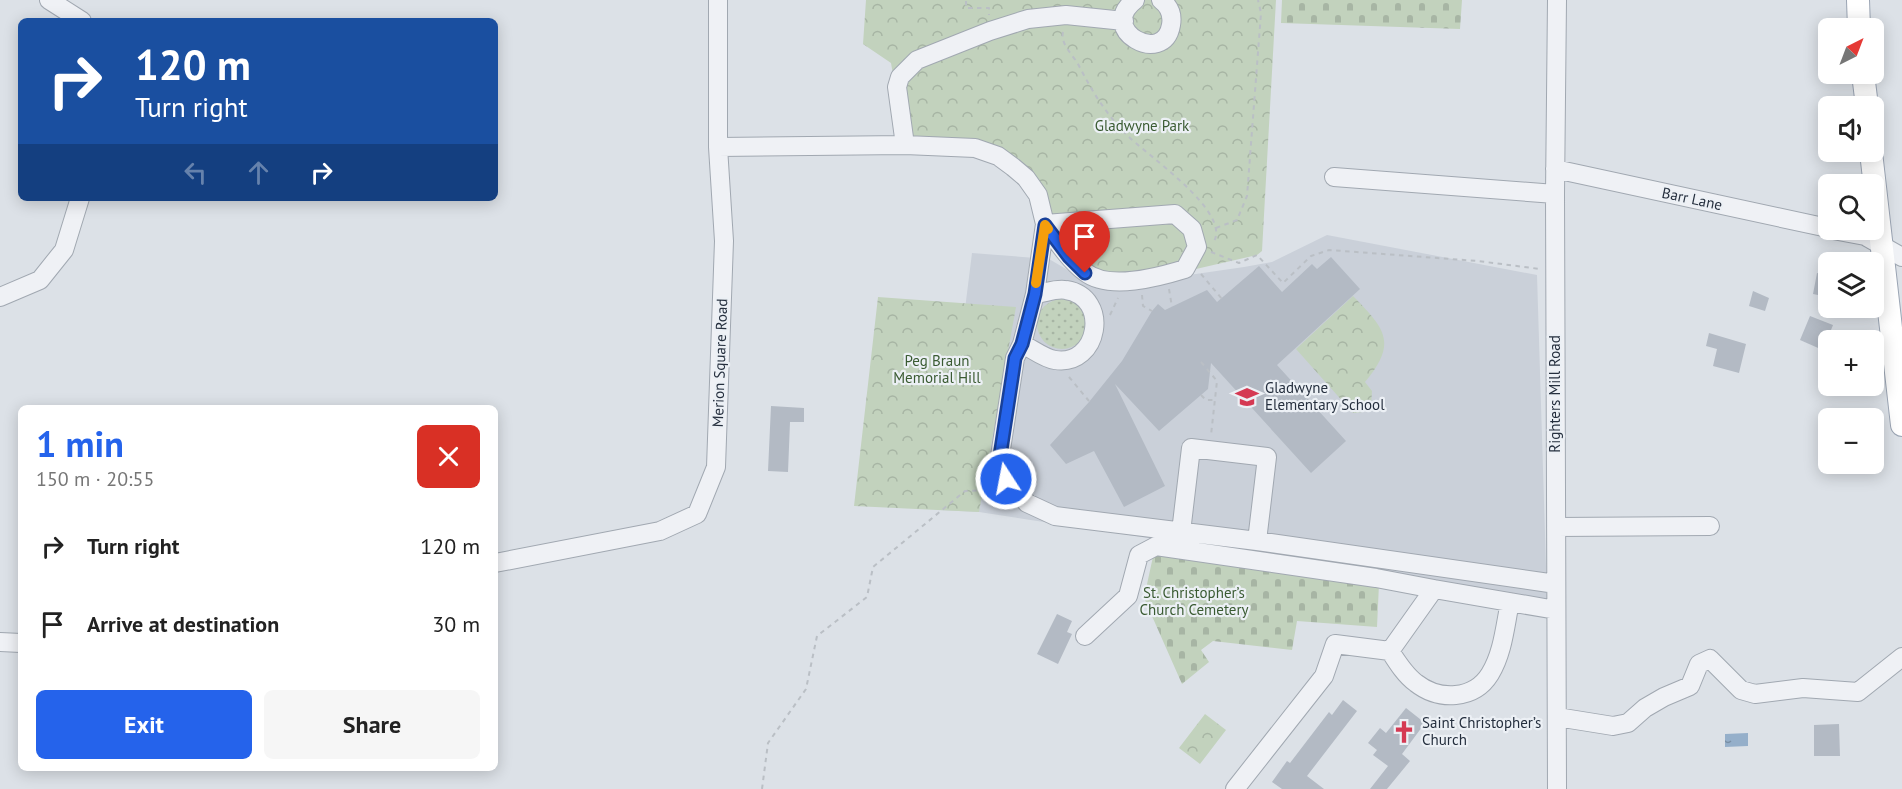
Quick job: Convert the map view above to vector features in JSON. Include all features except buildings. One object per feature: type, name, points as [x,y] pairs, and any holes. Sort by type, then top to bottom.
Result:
[{"type":"main road","points":[[1858,0],[1859,18]]},
{"type":"main road","points":[[1872,162],[1902,425]]},
{"type":"street","points":[[49,0],[77,18]]},
{"type":"street","name":"Merion Square Road","points":[[498,562],[660,531],[697,514],[716,467],[724,241],[718,147],[718,0]]},
{"type":"street","points":[[1135,0],[1128,7],[1124,21],[1132,39],[1144,44],[1157,42],[1167,34],[1172,22],[1169,9],[1161,0]]},
{"type":"street","name":"Righters Mill Road","points":[[1557,0],[1555,194],[1557,789]]},
{"type":"street","points":[[905,145],[897,87],[900,77],[917,60],[1011,23],[1038,17],[1066,15],[1124,21]]},
{"type":"street","points":[[718,147],[905,145],[975,148],[998,156],[1026,178],[1038,195],[1045,225],[1035,294],[1022,344],[1015,358],[1000,456],[1006,479],[1028,503],[1054,516],[1257,541],[1556,584]]},
{"type":"street","name":"Barr Lane","points":[[1556,169],[1818,226]]},
{"type":"street","points":[[1334,177],[1555,194]]},
{"type":"street","points":[[0,297],[40,280],[64,250],[79,201]]},
{"type":"street","points":[[1175,214],[1192,229],[1197,247],[1185,269],[1148,280],[1100,280],[1085,273],[1069,257],[1045,225],[1175,214]]},
{"type":"street","points":[[1871,240],[1902,257]]},
{"type":"street","points":[[1022,344],[1055,360],[1068,360],[1079,355],[1094,337],[1096,325],[1094,312],[1079,294],[1055,289],[1035,294]]},
{"type":"street","points":[[1181,532],[1191,448],[1209,450],[1267,457],[1257,541]]},
{"type":"street","points":[[1556,527],[1710,526]]},
{"type":"street","points":[[1084,636],[1128,596],[1139,555],[1156,546],[1376,578],[1556,610]]},
{"type":"street","points":[[1389,651],[1434,589]]},
{"type":"street","points":[[1235,789],[1324,676],[1335,644],[1389,651],[1407,675],[1420,686],[1448,696],[1473,691],[1487,678],[1498,658],[1510,602]]},
{"type":"street","points":[[0,642],[18,643]]},
{"type":"street","points":[[1557,717],[1613,726],[1628,723],[1645,708],[1690,686],[1699,664],[1710,659],[1741,690],[1755,694],[1803,688],[1828,688],[1858,692],[1902,657]]},
{"type":"path","points":[[1216,228],[1238,220],[1247,196],[1261,13],[1258,0]]},
{"type":"path","points":[[966,1],[966,8],[988,8]]},
{"type":"path","points":[[1066,15],[1061,38],[1095,98],[1126,135],[1205,206],[1216,228],[1216,237],[1209,246],[1208,257]]},
{"type":"path","points":[[1209,251],[1239,263],[1257,255],[1283,283],[1311,256],[1329,250],[1478,261],[1555,271]]},
{"type":"path","points":[[1200,272],[1222,299]]},
{"type":"path","points":[[1107,323],[1122,291]]},
{"type":"path","points":[[1201,362],[1217,381],[1209,450]]},
{"type":"path","points":[[1069,376],[1089,402]]},
{"type":"path","points":[[1201,395],[1206,400],[1215,400]]},
{"type":"path","points":[[762,789],[768,743],[807,689],[817,636],[867,597],[873,567],[965,491],[1015,489]]},
{"type":"shaded area","name":"Gladwyne Elementary School","points":[[1327,235],[1537,275],[1547,599],[979,512],[940,510],[972,253],[1049,259],[1078,276],[1127,284],[1272,262]]},
{"type":"green space","name":"Gladwyne Park","points":[[866,0],[1276,0],[1262,251],[1257,255],[1148,280],[1085,273],[1038,195],[998,156],[905,145],[891,63],[863,44]]},
{"type":"green space","points":[[1282,0],[1462,0],[1460,29],[1281,23]]},
{"type":"green space","points":[[1353,296],[1380,327],[1384,346],[1382,356],[1365,382],[1372,391],[1371,406],[1363,412],[1353,413],[1296,349]]},
{"type":"green space","name":"Peg Braun Memorial Hill","points":[[878,297],[1016,307],[979,512],[854,506]]},
{"type":"green space","points":[[1062,299],[1080,306],[1087,324],[1080,342],[1062,349],[1044,342],[1037,324],[1044,306]]},
{"type":"green space","name":"St. Christopher’s Church Cemetery","points":[[1154,552],[1379,584],[1377,627],[1297,621],[1292,650],[1213,641],[1201,650],[1209,662],[1182,684],[1144,598]]},
{"type":"green space","points":[[1205,714],[1226,730],[1200,764],[1179,748]]},
{"type":"water","points":[[1748,733],[1748,746],[1725,747],[1725,734]]},
{"type":"slow traffic","points":[[1036,283],[1045,225],[1048,229]]},
{"type":"place","name":"Gladwyne Elementary School","points":[[1247,397]]},
{"type":"place","name":"Saint Christopher’s Church","points":[[1404,732]]},
{"type":"route","points":[[1006,479],[1000,456],[1015,358],[1022,344],[1035,294],[1045,225],[1069,257],[1085,273]]}]
